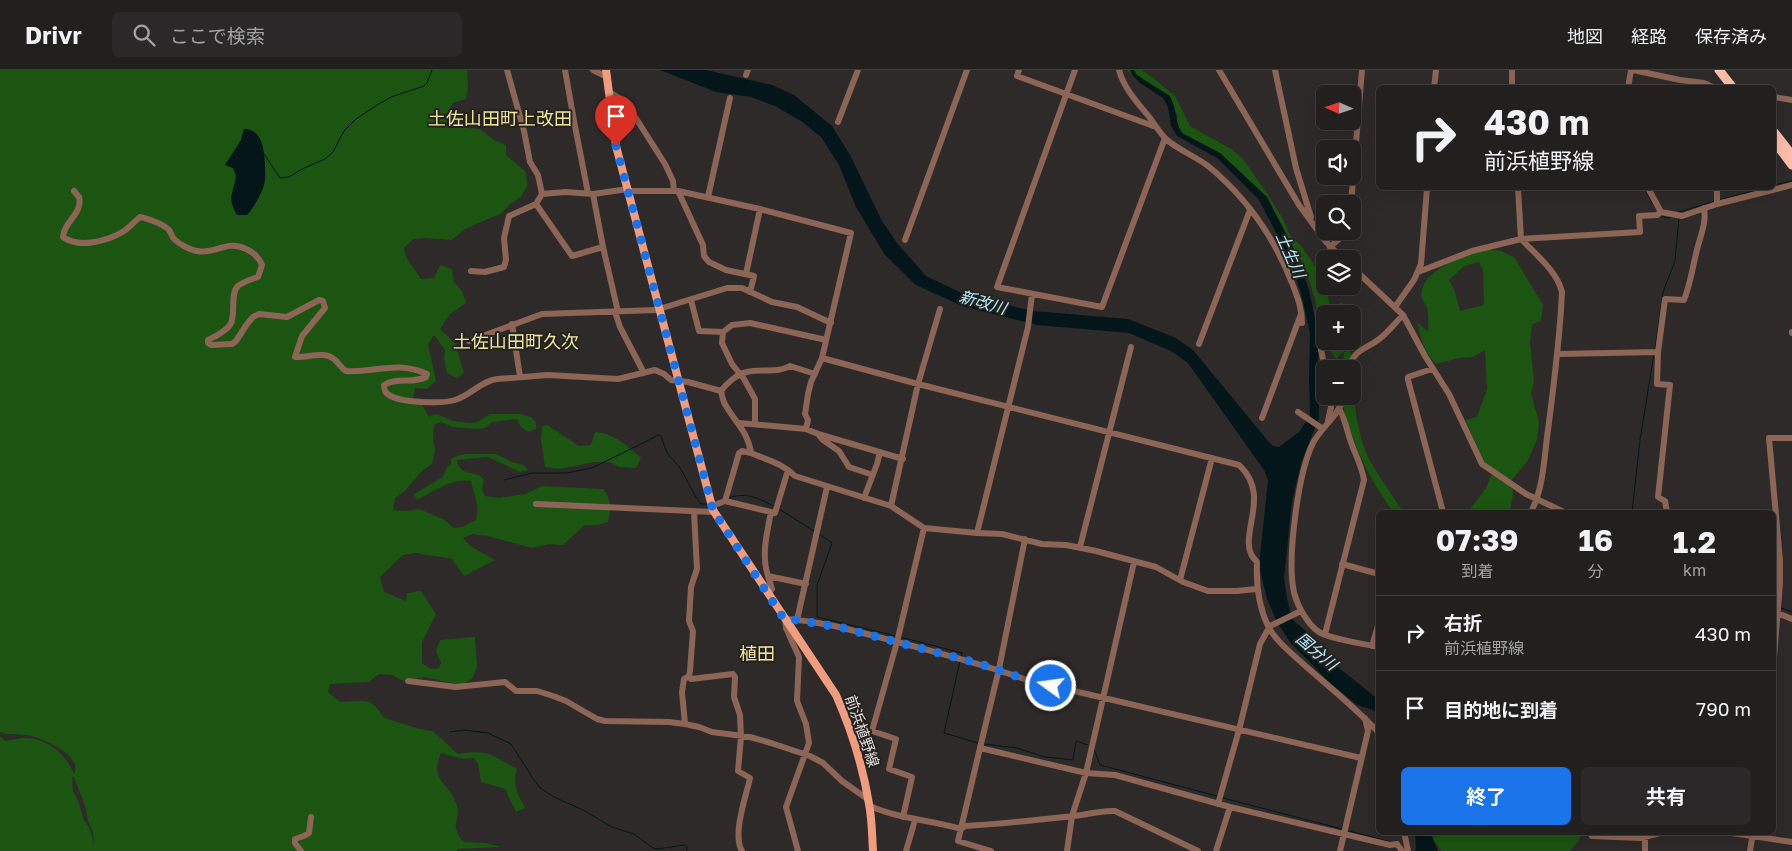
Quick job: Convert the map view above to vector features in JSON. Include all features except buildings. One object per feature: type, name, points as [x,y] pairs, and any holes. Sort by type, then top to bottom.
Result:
[{"type":"highway","points":[[1719,70],[1731,85]]},
{"type":"highway","points":[[1726,70],[1738,85]]},
{"type":"highway","points":[[1776,135],[1792,155]]},
{"type":"highway","points":[[1776,144],[1792,165]]},
{"type":"main road","name":"前浜植野線","points":[[606,73],[616,146],[713,509],[836,696],[854,743],[869,803],[873,851]]},
{"type":"street","points":[[471,271],[485,272],[504,267],[506,260],[504,238],[509,216],[536,204],[542,194],[538,175],[530,162],[524,131],[507,70]]},
{"type":"street","points":[[565,70],[574,122],[620,327],[644,373]]},
{"type":"street","points":[[593,70],[606,73]]},
{"type":"street","points":[[838,122],[858,70]]},
{"type":"street","points":[[905,240],[967,70]]},
{"type":"street","points":[[1019,70],[1017,76],[1157,127]]},
{"type":"street","points":[[1075,70],[997,287],[1102,307],[1166,138]]},
{"type":"street","points":[[1119,70],[1131,95],[1166,138],[1211,170],[1231,187],[1268,234],[1291,280],[1302,311],[1302,323]]},
{"type":"street","points":[[1219,70],[1280,173],[1316,229]]},
{"type":"street","points":[[1275,70],[1296,168],[1316,227]]},
{"type":"street","points":[[1352,195],[1362,70]]},
{"type":"street","points":[[1434,85],[1436,70]]},
{"type":"street","points":[[1512,70],[1512,85]]},
{"type":"street","points":[[1629,85],[1632,70],[1708,85]]},
{"type":"street","points":[[609,92],[625,101],[666,164],[676,191],[703,246],[704,256],[709,262],[726,270],[754,276],[750,292]]},
{"type":"street","points":[[1776,97],[1792,100]]},
{"type":"street","points":[[708,197],[730,98]]},
{"type":"street","points":[[1776,189],[1792,185]]},
{"type":"street","points":[[542,194],[628,190],[676,191],[760,209],[851,233],[822,358],[808,394],[805,414],[808,420],[806,428]]},
{"type":"street","points":[[1395,307],[1418,272],[1421,264],[1427,190]]},
{"type":"street","points":[[1518,190],[1521,239],[1560,283],[1562,292],[1558,354],[1542,479],[1537,500],[1532,510]]},
{"type":"street","points":[[1649,190],[1662,214]]},
{"type":"street","points":[[1418,272],[1472,251],[1521,239],[1640,232],[1639,216],[1662,214],[1682,216],[1717,204],[1772,190]]},
{"type":"street","points":[[74,191],[79,197],[79,209],[63,230],[62,237],[72,242],[80,243],[108,238],[124,231],[140,218],[147,218],[168,228],[172,238],[196,251],[204,252],[231,244],[239,245],[252,252],[262,265],[258,277],[236,286],[233,292],[232,322],[224,332],[208,340],[208,343],[211,345],[232,344],[253,317],[259,314],[288,317],[319,300],[323,301],[325,308],[302,336],[295,358],[316,355],[329,356],[335,359],[346,371],[357,372],[390,366],[408,368],[427,374],[426,377],[420,380],[396,381],[384,385],[385,391],[389,396],[404,400],[447,402],[464,396],[489,380],[548,375],[618,379],[655,370],[671,380],[721,391]]},
{"type":"street","points":[[1717,191],[1717,204]]},
{"type":"street","points":[[536,204],[572,256],[603,247]]},
{"type":"street","points":[[1667,510],[1665,501],[1658,497],[1670,385],[1658,384],[1658,352],[1666,299],[1684,300],[1690,286],[1696,252],[1706,218],[1704,208]]},
{"type":"street","points":[[746,274],[760,209]]},
{"type":"street","points":[[1199,344],[1250,210]]},
{"type":"street","points":[[1324,240],[1333,250]]},
{"type":"street","points":[[1330,247],[1338,240]]},
{"type":"street","points":[[1361,275],[1403,315],[1432,368],[1449,394],[1482,464],[1537,500],[1560,510]]},
{"type":"street","points":[[469,341],[542,314],[659,310],[727,288],[742,288],[772,302],[797,307],[831,323]]},
{"type":"street","points":[[978,533],[1028,328],[1032,294]]},
{"type":"street","points":[[691,300],[699,331],[723,332],[732,325],[750,323],[826,340]]},
{"type":"street","points":[[891,506],[918,384],[940,309]]},
{"type":"street","points":[[1262,418],[1302,311]]},
{"type":"street","points":[[1351,360],[1358,352],[1378,340],[1403,315]]},
{"type":"street","points":[[512,324],[520,377]]},
{"type":"street","points":[[723,332],[722,344],[732,364],[755,399],[755,424]]},
{"type":"street","points":[[1080,547],[1131,346]]},
{"type":"street","points":[[1558,354],[1658,352]]},
{"type":"street","points":[[822,358],[1239,465],[1251,481],[1254,490],[1254,508],[1248,542],[1251,556],[1257,562],[1256,589],[1258,601],[1269,627],[1286,648],[1376,730]]},
{"type":"street","points":[[721,391],[727,383],[746,372],[783,371],[790,366],[815,374]]},
{"type":"street","points":[[1432,368],[1408,377],[1408,380],[1442,510]]},
{"type":"street","points":[[721,391],[725,405],[739,423],[750,445],[751,453]]},
{"type":"street","points":[[1325,426],[1331,405]]},
{"type":"street","points":[[1341,405],[1340,410],[1325,426],[1313,444],[1305,463],[1291,550],[1293,586],[1300,611],[1320,632],[1375,646]]},
{"type":"street","points":[[1325,634],[1364,480],[1351,443],[1347,424],[1340,410]]},
{"type":"street","points":[[1298,412],[1325,426]]},
{"type":"street","points":[[739,423],[806,428],[818,434],[902,459]]},
{"type":"street","points":[[818,434],[823,440],[839,451],[850,467],[873,475]]},
{"type":"street","points":[[1775,510],[1769,438],[1792,438]]},
{"type":"street","points":[[536,504],[694,512],[713,509],[725,501],[739,453],[742,451],[776,462],[795,476],[891,506],[924,528],[1002,534],[1042,544],[1080,547],[1156,568],[1208,591],[1256,589]]},
{"type":"street","points":[[864,498],[878,464],[880,452]]},
{"type":"street","points":[[1180,580],[1212,458]]},
{"type":"street","points":[[725,501],[775,513],[788,470]]},
{"type":"street","points":[[797,620],[827,487]]},
{"type":"street","points":[[685,724],[682,692],[684,679],[689,676],[690,672],[693,631],[689,621],[691,587],[698,569],[694,512]]},
{"type":"street","points":[[768,594],[772,589],[765,568],[764,550],[771,512]]},
{"type":"street","points":[[1776,516],[1780,560],[1776,625]]},
{"type":"street","points":[[903,817],[912,777],[889,769],[896,739],[872,731],[897,642],[924,528]]},
{"type":"street","points":[[991,851],[968,848],[958,841],[999,669],[1025,539]]},
{"type":"street","points":[[1067,851],[1072,816],[1086,773],[1134,562]]},
{"type":"street","points":[[1342,564],[1376,573]]},
{"type":"street","points":[[768,576],[806,584]]},
{"type":"street","points":[[1777,609],[1792,619]]},
{"type":"street","points":[[1218,804],[1239,730],[1260,644],[1269,627],[1300,611]]},
{"type":"street","points":[[798,851],[786,807],[809,743],[809,735],[797,700],[799,657],[784,619],[843,628],[999,669],[1027,680],[1361,758]]},
{"type":"street","points":[[689,676],[691,679],[733,674],[735,677],[734,697],[740,715],[741,737],[738,771],[750,778],[739,828],[738,842],[742,851]]},
{"type":"street","points":[[408,681],[456,688],[505,682],[516,691],[537,691],[566,701],[597,719],[605,721],[626,723],[669,722],[699,726],[712,732],[750,737],[805,754],[823,763],[869,803],[915,820],[961,828],[964,826],[1072,816],[1107,810],[1115,811],[1198,851]]},
{"type":"street","points":[[1340,851],[1368,731],[1364,717]]},
{"type":"street","points":[[980,748],[1086,773],[1115,775],[1230,807],[1390,845],[1397,844],[1402,851]]},
{"type":"street","points":[[1216,851],[1230,807]]},
{"type":"street","points":[[301,851],[295,843],[295,839],[308,833],[311,817]]},
{"type":"street","points":[[906,851],[915,820]]},
{"type":"street","points":[[1405,835],[1408,851]]},
{"type":"street","points":[[1592,835],[1645,838],[1654,835]]},
{"type":"street","points":[[1750,851],[1753,835]]},
{"type":"street","points":[[1758,835],[1792,842]]},
{"type":"street","points":[[1644,851],[1645,838]]},
{"type":"green space","points":[[0,70],[467,70],[468,86],[466,99],[453,103],[446,114],[455,124],[467,128],[480,129],[494,140],[506,145],[506,155],[526,172],[527,186],[521,197],[510,204],[502,213],[467,228],[451,240],[413,239],[404,248],[409,261],[421,279],[434,278],[440,265],[452,269],[454,282],[462,291],[466,303],[450,314],[440,329],[455,343],[464,373],[457,378],[447,373],[444,359],[445,350],[434,335],[428,344],[436,381],[427,389],[415,388],[413,399],[423,406],[429,417],[437,414],[453,421],[470,423],[478,422],[490,414],[520,414],[531,417],[536,422],[536,429],[528,432],[521,427],[517,419],[492,422],[485,428],[477,429],[453,427],[441,422],[434,425],[435,451],[432,464],[422,471],[405,491],[395,498],[393,510],[419,509],[443,519],[454,528],[462,527],[476,520],[477,504],[471,481],[449,484],[417,500],[414,494],[443,477],[447,467],[451,464],[451,459],[457,456],[465,454],[496,454],[512,462],[524,465],[528,470],[520,472],[488,457],[457,460],[458,465],[463,471],[479,475],[484,480],[482,489],[485,496],[499,498],[525,494],[542,486],[603,489],[609,501],[609,518],[608,522],[598,525],[585,525],[563,545],[549,544],[532,548],[487,536],[473,534],[463,538],[470,546],[495,560],[464,576],[452,559],[415,553],[403,555],[380,577],[384,592],[406,601],[407,593],[421,591],[436,614],[422,642],[422,663],[431,669],[439,668],[441,663],[436,651],[440,640],[475,637],[477,667],[472,679],[461,685],[424,677],[403,681],[392,675],[379,674],[369,682],[330,684],[328,692],[340,702],[366,701],[375,706],[384,718],[433,731],[458,754],[477,752],[489,754],[517,769],[515,785],[525,808],[516,812],[505,789],[481,782],[478,764],[474,758],[463,759],[441,753],[438,763],[437,770],[439,776],[450,791],[457,806],[456,827],[459,836],[464,842],[486,843],[500,847],[458,849],[457,851],[0,851],[0,736],[5,741],[25,738],[41,741],[55,748],[61,754],[74,774],[75,767],[68,755],[45,741],[27,735],[0,732]],"holes":[[[72,777],[74,777],[85,806],[93,833],[94,844],[90,829],[84,820],[73,791]]]},
{"type":"green space","points":[[1127,70],[1142,70],[1153,78],[1175,96],[1190,126],[1231,149],[1243,159],[1283,219],[1290,235],[1302,247],[1316,268],[1316,295],[1327,295],[1330,305],[1316,305],[1303,262],[1289,248],[1265,200],[1239,171],[1184,135],[1175,123],[1178,116],[1169,100],[1135,79]]},
{"type":"green space","points":[[1483,249],[1501,251],[1514,257],[1543,305],[1541,321],[1532,324],[1530,342],[1534,382],[1531,393],[1539,422],[1537,440],[1527,462],[1511,481],[1513,494],[1510,510],[1470,510],[1486,488],[1493,470],[1484,461],[1465,420],[1477,417],[1487,389],[1485,350],[1473,357],[1459,358],[1436,364],[1426,350],[1417,322],[1428,332],[1428,311],[1422,298],[1422,289],[1426,280],[1434,273],[1454,261]],"holes":[[[1479,262],[1483,271],[1484,305],[1460,311],[1454,289],[1449,280],[1464,266]]]},
{"type":"green space","points":[[1330,350],[1344,350],[1344,352],[1339,355],[1336,360]]},
{"type":"green space","points":[[1350,351],[1353,360],[1344,360],[1344,352]]},
{"type":"green space","points":[[1343,405],[1355,405],[1365,450],[1373,466],[1402,510],[1392,510],[1368,471],[1357,449]]},
{"type":"green space","points":[[547,425],[579,446],[591,445],[595,432],[608,435],[625,445],[641,458],[636,468],[620,467],[609,462],[594,462],[560,469],[545,467],[541,440],[542,426]]},
{"type":"green space","points":[[1433,835],[1580,835],[1578,842],[1570,851],[1441,851],[1434,840]]},
{"type":"water","points":[[660,70],[706,70],[772,85],[794,95],[832,126],[850,155],[882,221],[897,243],[926,276],[966,295],[1033,311],[1128,319],[1176,338],[1193,350],[1268,441],[1273,446],[1279,447],[1299,432],[1310,416],[1310,333],[1301,293],[1287,254],[1259,200],[1217,158],[1177,136],[1171,126],[1168,107],[1163,98],[1140,83],[1130,70],[1134,70],[1136,74],[1170,96],[1182,133],[1220,153],[1267,197],[1295,251],[1309,290],[1316,323],[1316,350],[1318,350],[1318,360],[1316,360],[1316,405],[1319,405],[1319,418],[1301,463],[1292,502],[1284,578],[1287,598],[1292,619],[1307,632],[1324,656],[1376,698],[1376,713],[1373,710],[1357,705],[1330,683],[1290,642],[1277,622],[1267,599],[1259,566],[1268,480],[1264,470],[1188,363],[1173,352],[1129,333],[1037,325],[962,306],[916,285],[885,255],[856,207],[839,165],[821,137],[801,121],[775,106],[751,97],[716,92]]},
{"type":"water","points":[[244,129],[250,130],[259,137],[265,159],[265,180],[263,189],[250,212],[247,215],[237,215],[231,199],[236,175],[233,168],[225,165],[241,140]]},
{"type":"water","points":[[1415,835],[1431,835],[1438,851],[1415,851]]},
{"type":"waterway","points":[[264,154],[280,178],[289,177],[325,159],[333,152],[344,131],[356,119],[391,97],[424,86],[432,70]]},
{"type":"waterway","points":[[1776,185],[1792,181]]},
{"type":"waterway","points":[[1645,190],[1653,204]]},
{"type":"waterway","points":[[1719,200],[1756,190]]},
{"type":"waterway","points":[[1679,212],[1715,201]]},
{"type":"waterway","points":[[1661,216],[1671,217]]},
{"type":"waterway","points":[[1655,350],[1663,292],[1675,261],[1679,217]]},
{"type":"waterway","points":[[1632,510],[1640,440],[1654,354]]},
{"type":"waterway","points":[[504,480],[532,473],[566,473],[592,468],[659,435],[667,453],[680,468],[696,497],[701,504],[708,504]]},
{"type":"waterway","points":[[728,498],[740,495],[751,496],[773,506]]},
{"type":"waterway","points":[[779,509],[814,531]]},
{"type":"waterway","points":[[819,534],[832,543],[817,585],[817,617],[896,636]]},
{"type":"waterway","points":[[1781,608],[1792,612]]},
{"type":"waterway","points":[[900,637],[962,653],[961,657]]},
{"type":"waterway","points":[[960,661],[944,733],[978,743]]},
{"type":"waterway","points":[[450,732],[464,730],[488,733],[511,744],[540,788],[554,797],[583,810],[612,827],[634,834],[653,848],[684,845],[687,847],[687,851]]},
{"type":"waterway","points":[[984,744],[1017,748],[1045,757],[1073,760],[1076,741],[1088,745]]},
{"type":"waterway","points":[[1094,749],[1100,765],[1217,796]]},
{"type":"waterway","points":[[1223,798],[1342,829]]},
{"type":"waterway","points":[[1349,831],[1391,842]]},
{"type":"waterway","points":[[1395,847],[1398,851]]},
{"type":"district","name":"土佐山田町上改田","points":[[500,119]]},
{"type":"district","name":"土佐山田町久次","points":[[516,342]]},
{"type":"district","name":"植田","points":[[757,654]]},
{"type":"route","points":[[616,146],[713,510],[784,619],[843,628],[999,669],[1027,680],[1051,686]]},
{"type":"water label","name":"土生川","points":[[1291,255]]},
{"type":"water label","name":"新改川","points":[[983,302]]},
{"type":"water label","name":"国分川","points":[[1317,651]]}]
